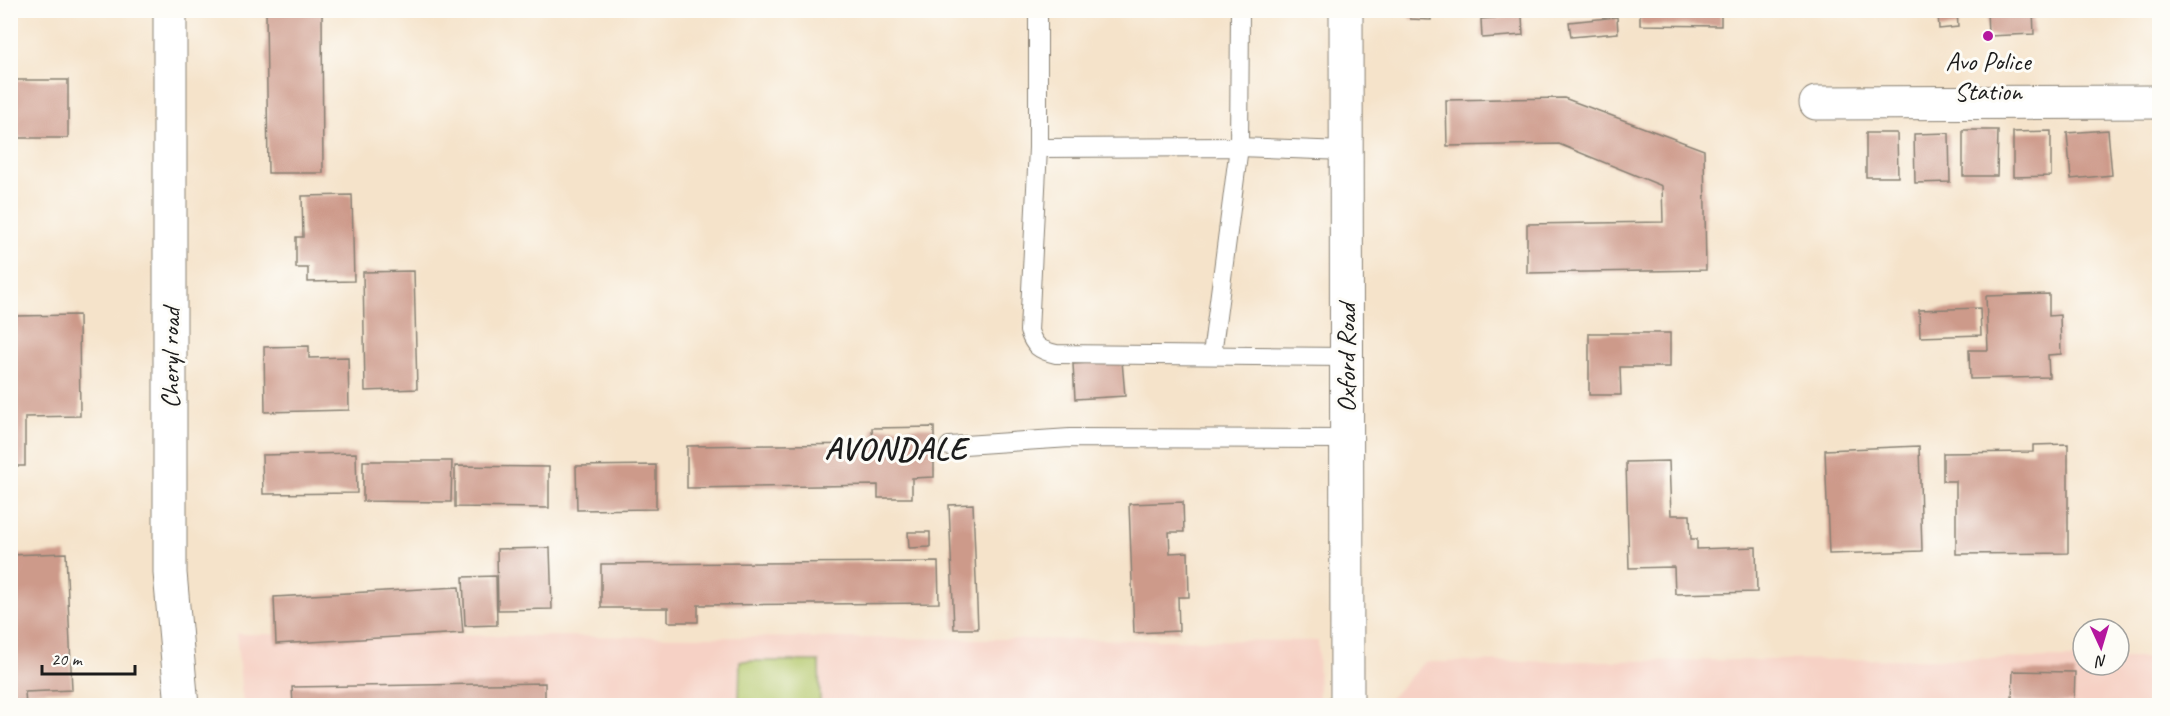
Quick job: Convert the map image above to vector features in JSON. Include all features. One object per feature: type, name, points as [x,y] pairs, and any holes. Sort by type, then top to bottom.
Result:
[{"type":"street","name":"Cheryl road","points":[[170,10],[170,573],[182,705]]},
{"type":"street","name":"Oxford Road","points":[[1346,10],[1347,705]]},
{"type":"street","points":[[1816,103],[2160,102]]},
{"type":"lane","points":[[1038,10],[1038,148],[1029,331],[1034,345],[1056,354],[1346,357]]},
{"type":"lane","points":[[1212,355],[1239,147],[1240,10]]},
{"type":"lane","points":[[1038,148],[1239,147],[1346,151]]},
{"type":"lane","points":[[949,446],[1070,438],[1346,439]]},
{"type":"shaded area","points":[[236,634],[1318,641],[1319,705],[243,705]]},
{"type":"shaded area","points":[[2071,658],[2071,677],[2131,677],[2131,658],[2147,658],[2147,705],[1389,706],[1389,700],[1424,662]]},
{"type":"green space","points":[[740,661],[819,661],[820,705],[739,705]]},
{"type":"building","points":[[266,10],[322,10],[323,173],[268,173]]},
{"type":"building","points":[[1410,10],[1431,10],[1431,20],[1410,19]]},
{"type":"building","points":[[1640,10],[1721,10],[1721,26],[1640,25]]},
{"type":"building","points":[[1987,10],[2033,10],[2034,34],[1988,36]]},
{"type":"building","points":[[1957,11],[1958,27],[1939,29],[1938,12]]},
{"type":"building","points":[[1522,16],[1523,35],[1482,38],[1481,19]]},
{"type":"building","points":[[1617,17],[1618,33],[1571,37],[1569,22]]},
{"type":"building","points":[[10,80],[68,80],[68,138],[10,138]]},
{"type":"building","points":[[1564,98],[1704,150],[1706,270],[1527,273],[1527,224],[1663,222],[1662,186],[1559,144],[1447,146],[1446,100]]},
{"type":"building","points":[[1963,130],[1998,130],[1997,176],[1963,176]]},
{"type":"building","points":[[2108,130],[2112,175],[2071,179],[2067,133]]},
{"type":"building","points":[[2051,131],[2051,176],[2013,177],[2013,132]]},
{"type":"building","points":[[1866,133],[1897,133],[1898,177],[1866,177]]},
{"type":"building","points":[[1949,133],[1950,182],[1915,183],[1914,134]]},
{"type":"building","points":[[352,195],[354,281],[308,282],[308,268],[296,268],[296,237],[303,237],[302,196]]},
{"type":"building","points":[[414,271],[417,389],[365,391],[363,272]]},
{"type":"building","points":[[2049,294],[2049,316],[2060,315],[2061,354],[2048,355],[2049,377],[1970,379],[1969,350],[1988,350],[1986,296]]},
{"type":"building","points":[[1980,308],[1981,335],[1920,337],[1919,310]]},
{"type":"building","points":[[79,315],[80,416],[25,417],[25,466],[10,466],[13,316]]},
{"type":"building","points":[[1589,333],[1670,333],[1670,367],[1620,367],[1621,395],[1589,395]]},
{"type":"building","points":[[309,346],[309,358],[348,357],[349,410],[265,412],[264,347]]},
{"type":"building","points":[[1122,361],[1125,396],[1075,399],[1073,364]]},
{"type":"building","points":[[934,427],[934,477],[912,478],[912,498],[878,498],[878,485],[687,488],[687,446],[873,444],[872,428]]},
{"type":"building","points":[[2068,444],[2068,553],[1956,554],[1956,481],[1943,481],[1943,453],[2033,452],[2033,445]]},
{"type":"building","points":[[1919,446],[1922,551],[1829,554],[1825,450]]},
{"type":"building","points":[[356,453],[357,493],[263,494],[262,455]]},
{"type":"building","points":[[363,461],[452,461],[451,502],[363,501]]},
{"type":"building","points":[[1669,461],[1671,515],[1690,515],[1691,539],[1697,539],[1697,549],[1756,547],[1757,592],[1675,594],[1674,567],[1629,568],[1626,462]]},
{"type":"building","points":[[656,465],[656,509],[577,510],[576,466]]},
{"type":"building","points":[[455,466],[549,467],[549,508],[455,507]]},
{"type":"building","points":[[1183,502],[1184,532],[1169,532],[1170,553],[1188,552],[1189,597],[1178,597],[1179,631],[1134,633],[1129,504]]},
{"type":"building","points":[[973,504],[978,629],[954,629],[949,505]]},
{"type":"building","points":[[908,532],[930,532],[930,547],[909,548]]},
{"type":"building","points":[[550,548],[552,609],[498,610],[497,549]]},
{"type":"building","points":[[66,553],[72,690],[25,692],[26,706],[10,706],[10,555]]},
{"type":"building","points":[[938,562],[939,603],[698,605],[698,622],[668,622],[668,608],[601,608],[601,564]]},
{"type":"building","points":[[496,576],[497,625],[465,626],[463,577]]},
{"type":"building","points":[[459,587],[463,633],[276,644],[274,597]]},
{"type":"building","points":[[2013,671],[2071,672],[2071,677],[2075,677],[2074,702],[2012,701]]},
{"type":"building","points":[[545,683],[545,706],[293,706],[292,687]]},
{"type":"place","name":"Avo Police Station","points":[[1988,36]]},
{"type":"district","name":"AVONDALE","points":[[896,448]]}]
